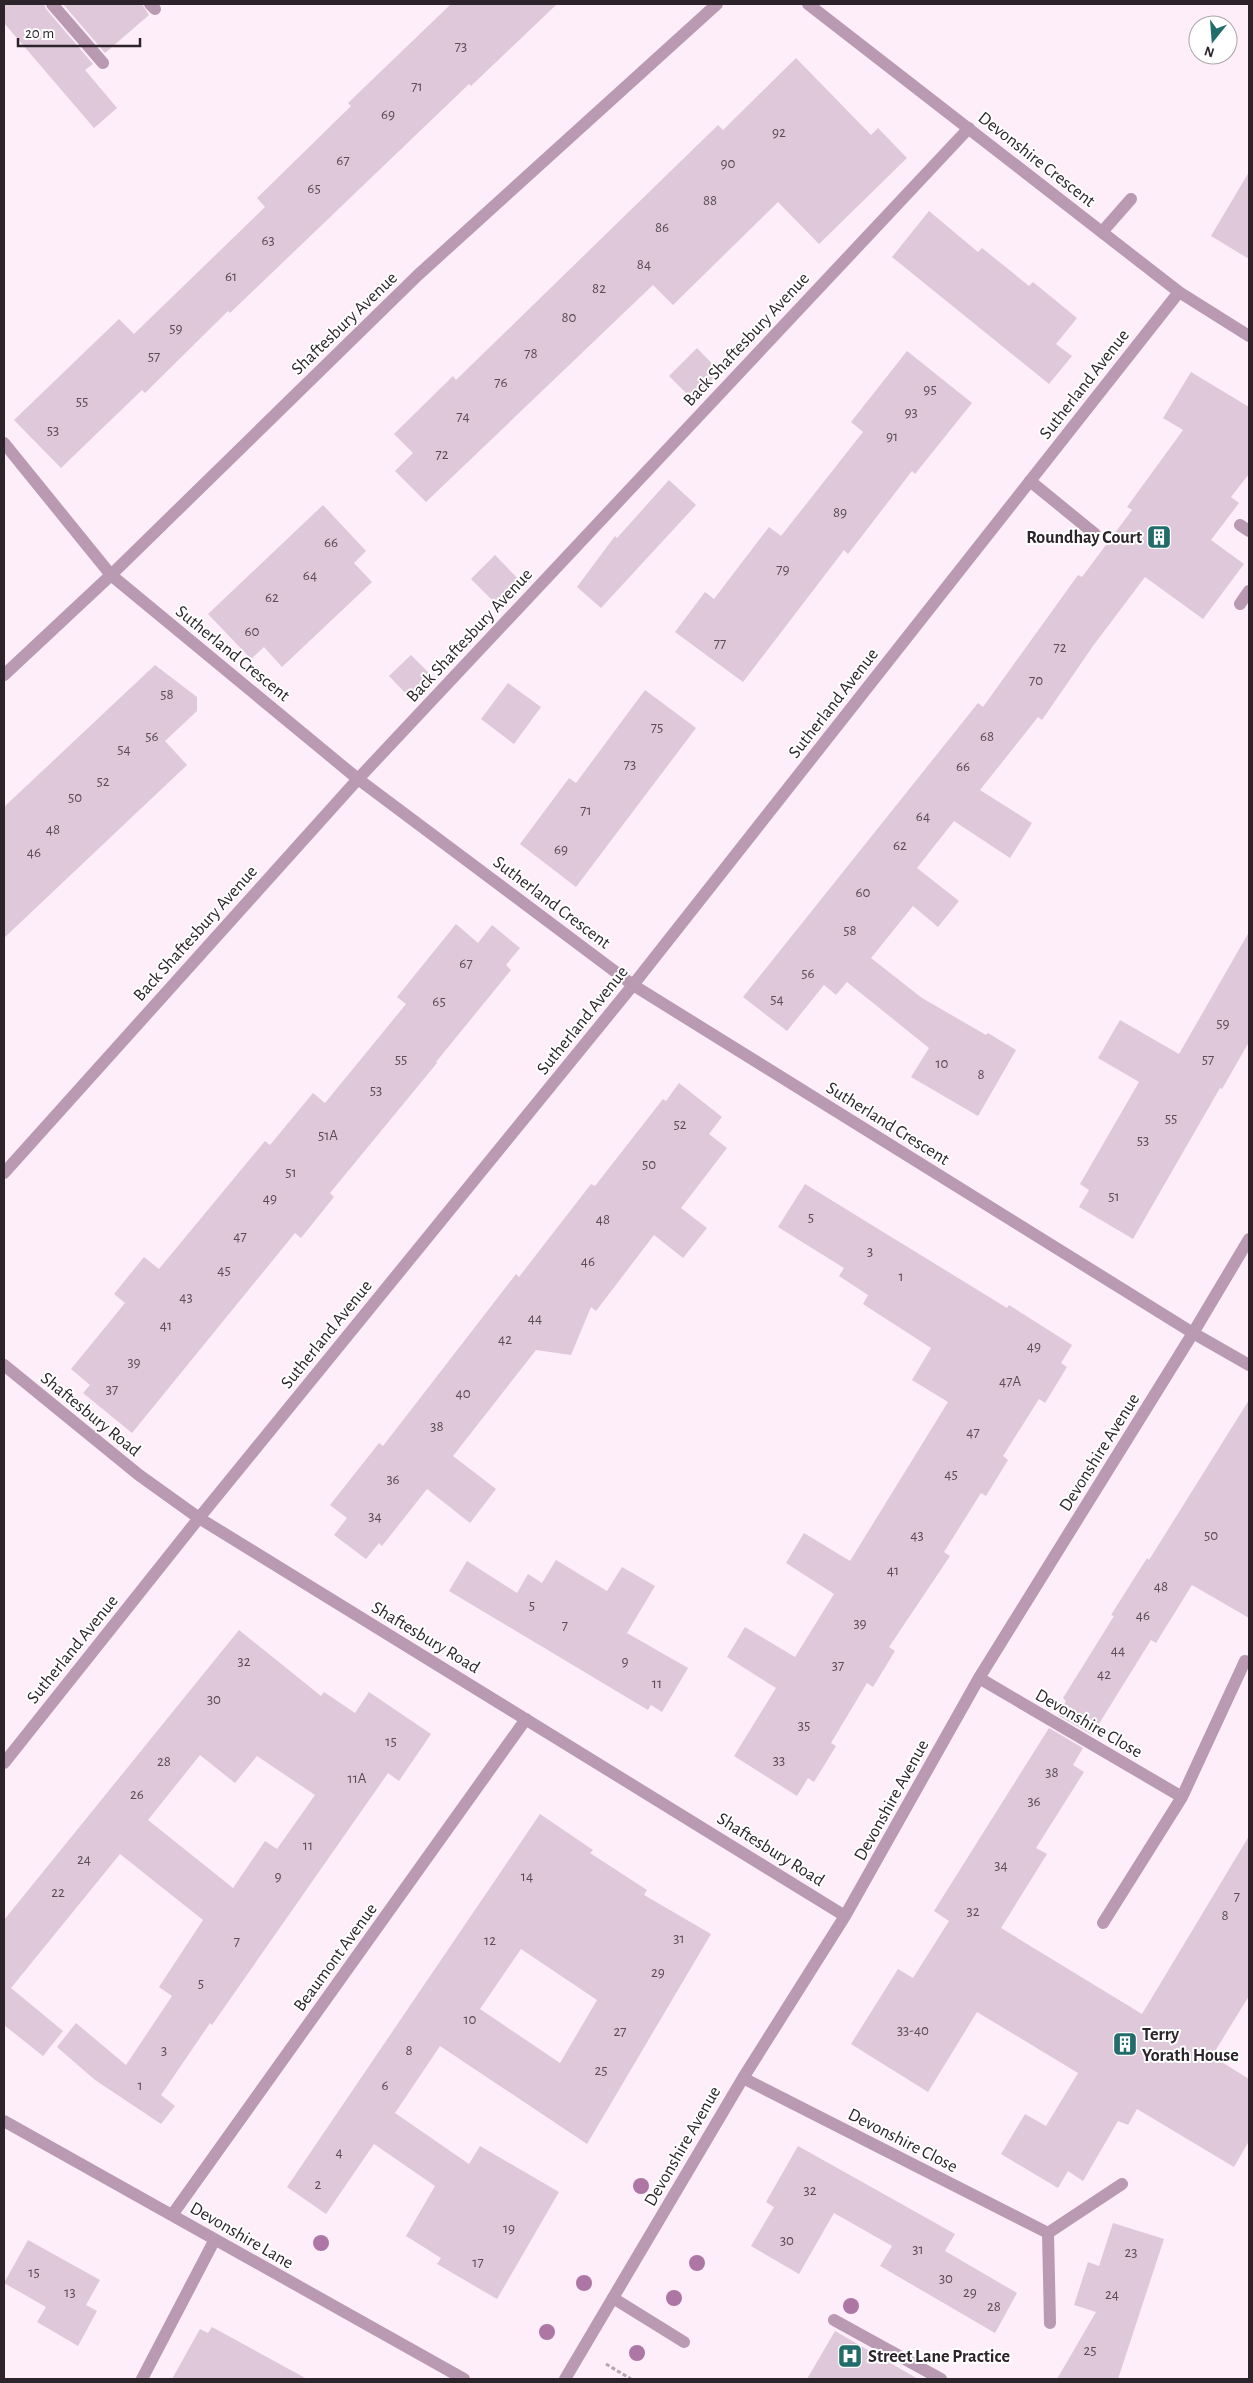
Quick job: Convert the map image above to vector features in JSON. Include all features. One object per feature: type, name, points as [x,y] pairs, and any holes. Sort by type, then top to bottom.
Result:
[{"type":"street","points":[[52,4],[103,63]]},
{"type":"street","name":"Shaftesbury Avenue","points":[[4,676],[111,575],[418,276],[717,4]]},
{"type":"street","name":"Devonshire Crescent","points":[[808,4],[1179,292],[1249,336]]},
{"type":"street","name":"Back Shaftesbury Avenue","points":[[4,1173],[358,779],[968,128]]},
{"type":"street","points":[[1102,232],[1131,199]]},
{"type":"street","name":"Sutherland Avenue","points":[[4,1763],[199,1518],[633,985],[1179,292]]},
{"type":"street","name":"Sutherland Crescent","points":[[4,443],[111,575],[358,779],[633,985],[1193,1334],[1249,1365]]},
{"type":"street","points":[[1030,481],[1095,534]]},
{"type":"street","points":[[1240,604],[1249,591]]},
{"type":"street","name":"Devonshire Avenue","points":[[565,2379],[743,2078],[845,1916],[979,1678],[1193,1334],[1249,1239]]},
{"type":"street","name":"Shaftesbury Road","points":[[4,1365],[139,1475],[199,1518],[845,1916]]},
{"type":"street","points":[[1103,1923],[1182,1797],[1245,1661]]},
{"type":"street","name":"Devonshire Close","points":[[979,1678],[1182,1797]]},
{"type":"street","name":"Beaumont Avenue","points":[[172,2215],[526,1719]]},
{"type":"street","name":"Devonshire Close","points":[[743,2078],[1048,2233]]},
{"type":"street","name":"Devonshire Lane","points":[[4,2121],[172,2215],[214,2241],[464,2379]]},
{"type":"street","points":[[1050,2323],[1048,2233],[1122,2184]]},
{"type":"street","points":[[142,2379],[214,2241]]},
{"type":"street","points":[[613,2298],[684,2342]]},
{"type":"street","points":[[834,2320],[941,2379]]},
{"type":"building","points":[[4,4],[44,4],[46,9],[93,64],[85,70],[117,108],[94,128],[4,23]]},
{"type":"building","points":[[63,4],[142,4],[149,15],[105,53]]},
{"type":"building","points":[[451,4],[557,4],[471,86],[469,84],[230,313],[228,311],[145,393],[142,390],[61,468],[14,420],[119,319],[134,334],[265,207],[257,198],[351,106],[348,103]]},
{"type":"building","points":[[796,58],[871,135],[878,128],[907,158],[819,244],[778,202],[673,305],[653,285],[426,502],[395,471],[413,453],[394,434],[453,376],[456,380],[718,125],[723,130]]},
{"type":"building","points":[[1249,172],[1249,259],[1211,236]]},
{"type":"building","points":[[929,211],[978,252],[982,248],[1029,286],[1033,282],[1077,318],[1056,344],[1072,356],[1049,384],[892,257]]},
{"type":"building","points":[[697,348],[720,372],[692,399],[669,376]]},
{"type":"building","points":[[907,351],[972,403],[915,474],[912,471],[848,554],[844,550],[743,682],[675,632],[705,592],[714,599],[769,527],[781,536],[863,432],[851,422]]},
{"type":"building","points":[[1191,372],[1249,407],[1249,474],[1231,497],[1239,503],[1211,540],[1244,564],[1203,619],[1145,577],[1093,646],[1042,720],[1038,717],[980,790],[1032,823],[1010,858],[954,821],[917,868],[959,901],[938,927],[913,906],[871,958],[922,998],[1016,1050],[978,1116],[911,1077],[929,1048],[847,982],[836,995],[824,985],[787,1031],[743,997],[978,703],[983,707],[1078,575],[1082,577],[1132,510],[1127,507],[1183,430],[1163,418]]},
{"type":"building","points":[[669,480],[696,505],[601,608],[577,587],[615,536],[617,538]]},
{"type":"building","points":[[323,505],[366,551],[354,563],[372,582],[282,667],[264,647],[251,659],[208,614]]},
{"type":"building","points":[[495,555],[521,582],[497,605],[471,579]]},
{"type":"building","points":[[411,655],[434,678],[412,700],[389,676]]},
{"type":"building","points":[[155,665],[197,697],[197,711],[165,741],[187,765],[4,938],[4,807]]},
{"type":"building","points":[[508,683],[541,707],[514,744],[481,719]]},
{"type":"building","points":[[645,690],[696,728],[576,887],[520,844],[569,778],[576,783]]},
{"type":"building","points":[[456,924],[478,943],[492,925],[520,948],[506,965],[511,970],[330,1193],[334,1197],[301,1238],[295,1233],[132,1433],[83,1393],[90,1385],[71,1369],[125,1303],[114,1294],[144,1257],[159,1269],[265,1141],[270,1145],[313,1093],[325,1103],[406,1004],[397,997]]},
{"type":"building","points":[[1249,932],[1249,1042],[1222,1089],[1220,1088],[1133,1239],[1079,1207],[1089,1190],[1080,1184],[1139,1082],[1098,1058],[1120,1020],[1179,1054]]},
{"type":"building","points":[[679,1083],[722,1117],[709,1134],[727,1148],[681,1208],[707,1228],[683,1258],[654,1235],[596,1311],[591,1307],[571,1355],[536,1350],[453,1456],[496,1489],[470,1523],[427,1489],[382,1546],[379,1543],[366,1559],[334,1535],[347,1518],[330,1505],[379,1443],[383,1446],[516,1274],[519,1277],[591,1184],[595,1186],[663,1099],[666,1101]]},
{"type":"building","points":[[805,1184],[1007,1308],[1009,1305],[1072,1345],[1061,1363],[1067,1367],[1045,1403],[1039,1399],[1003,1456],[1008,1460],[986,1496],[981,1493],[944,1552],[950,1556],[889,1647],[895,1651],[873,1687],[867,1683],[831,1743],[836,1746],[814,1782],[808,1778],[797,1796],[734,1756],[776,1688],[727,1657],[745,1627],[795,1657],[834,1594],[786,1563],[804,1533],[850,1561],[948,1402],[912,1380],[931,1348],[863,1304],[868,1295],[839,1276],[844,1268],[778,1227]]},
{"type":"building","points":[[1249,1400],[1249,1618],[1192,1585],[1156,1643],[1151,1640],[1092,1735],[1058,1715],[1066,1701],[1063,1698],[1114,1616],[1111,1615],[1147,1558],[1149,1560]]},
{"type":"building","points":[[556,1560],[607,1591],[622,1567],[655,1586],[627,1633],[688,1668],[662,1712],[651,1705],[648,1710],[449,1591],[467,1561],[517,1593],[528,1574],[542,1583]]},
{"type":"building","points":[[239,1630],[321,1696],[324,1692],[355,1713],[369,1692],[431,1734],[399,1781],[388,1773],[212,2025],[210,2023],[161,2095],[175,2106],[161,2124],[95,2080],[57,2047],[76,2023],[126,2065],[172,1996],[159,1987],[203,1920],[120,1854],[11,1988],[63,2031],[43,2056],[4,2025],[4,1920]],"holes":[[[200,1755],[235,1783],[257,1756],[315,1795],[277,1849],[265,1841],[233,1888],[148,1820]]]},
{"type":"building","points":[[1049,1728],[1083,1748],[1073,1765],[1084,1772],[1036,1848],[1047,1854],[1001,1928],[1142,2014],[1249,1836],[1249,1996],[1212,2056],[1249,2079],[1249,2141],[1234,2167],[1137,2109],[1128,2125],[1118,2121],[1083,2181],[1068,2171],[1058,2188],[1001,2154],[1025,2114],[1046,2126],[1078,2073],[977,2012],[928,2092],[851,2044],[898,1969],[913,1978],[949,1921],[934,1911]]},
{"type":"building","points":[[540,1814],[593,1850],[590,1853],[647,1890],[644,1895],[711,1934],[587,2144],[440,2046],[395,2113],[469,2164],[480,2146],[559,2192],[497,2299],[437,2264],[441,2258],[406,2236],[435,2186],[374,2144],[326,2214],[287,2187]],"holes":[[[521,1949],[597,2000],[560,2063],[480,2009]]]},
{"type":"building","points":[[798,2146],[955,2234],[945,2251],[1017,2293],[995,2333],[880,2266],[892,2246],[834,2213],[799,2274],[751,2246],[774,2207],[766,2202]]},
{"type":"building","points":[[1113,2223],[1164,2239],[1118,2379],[1057,2379],[1096,2312],[1074,2305],[1088,2262],[1099,2266]]},
{"type":"building","points":[[28,2240],[100,2280],[86,2305],[97,2311],[78,2346],[37,2322],[46,2307],[4,2283]]},
{"type":"building","points":[[212,2327],[307,2379],[172,2379],[200,2329],[208,2333]]},
{"type":"building","name":"Street Lane Practice","points":[[835,2331],[918,2379],[807,2379]]},
{"type":"place","name":"Roundhay Court","points":[[1159,537]]},
{"type":"place","name":"Terry Yorath House","points":[[1125,2044]]},
{"type":"place","name":"Street Lane Practice","points":[[850,2356]]}]
